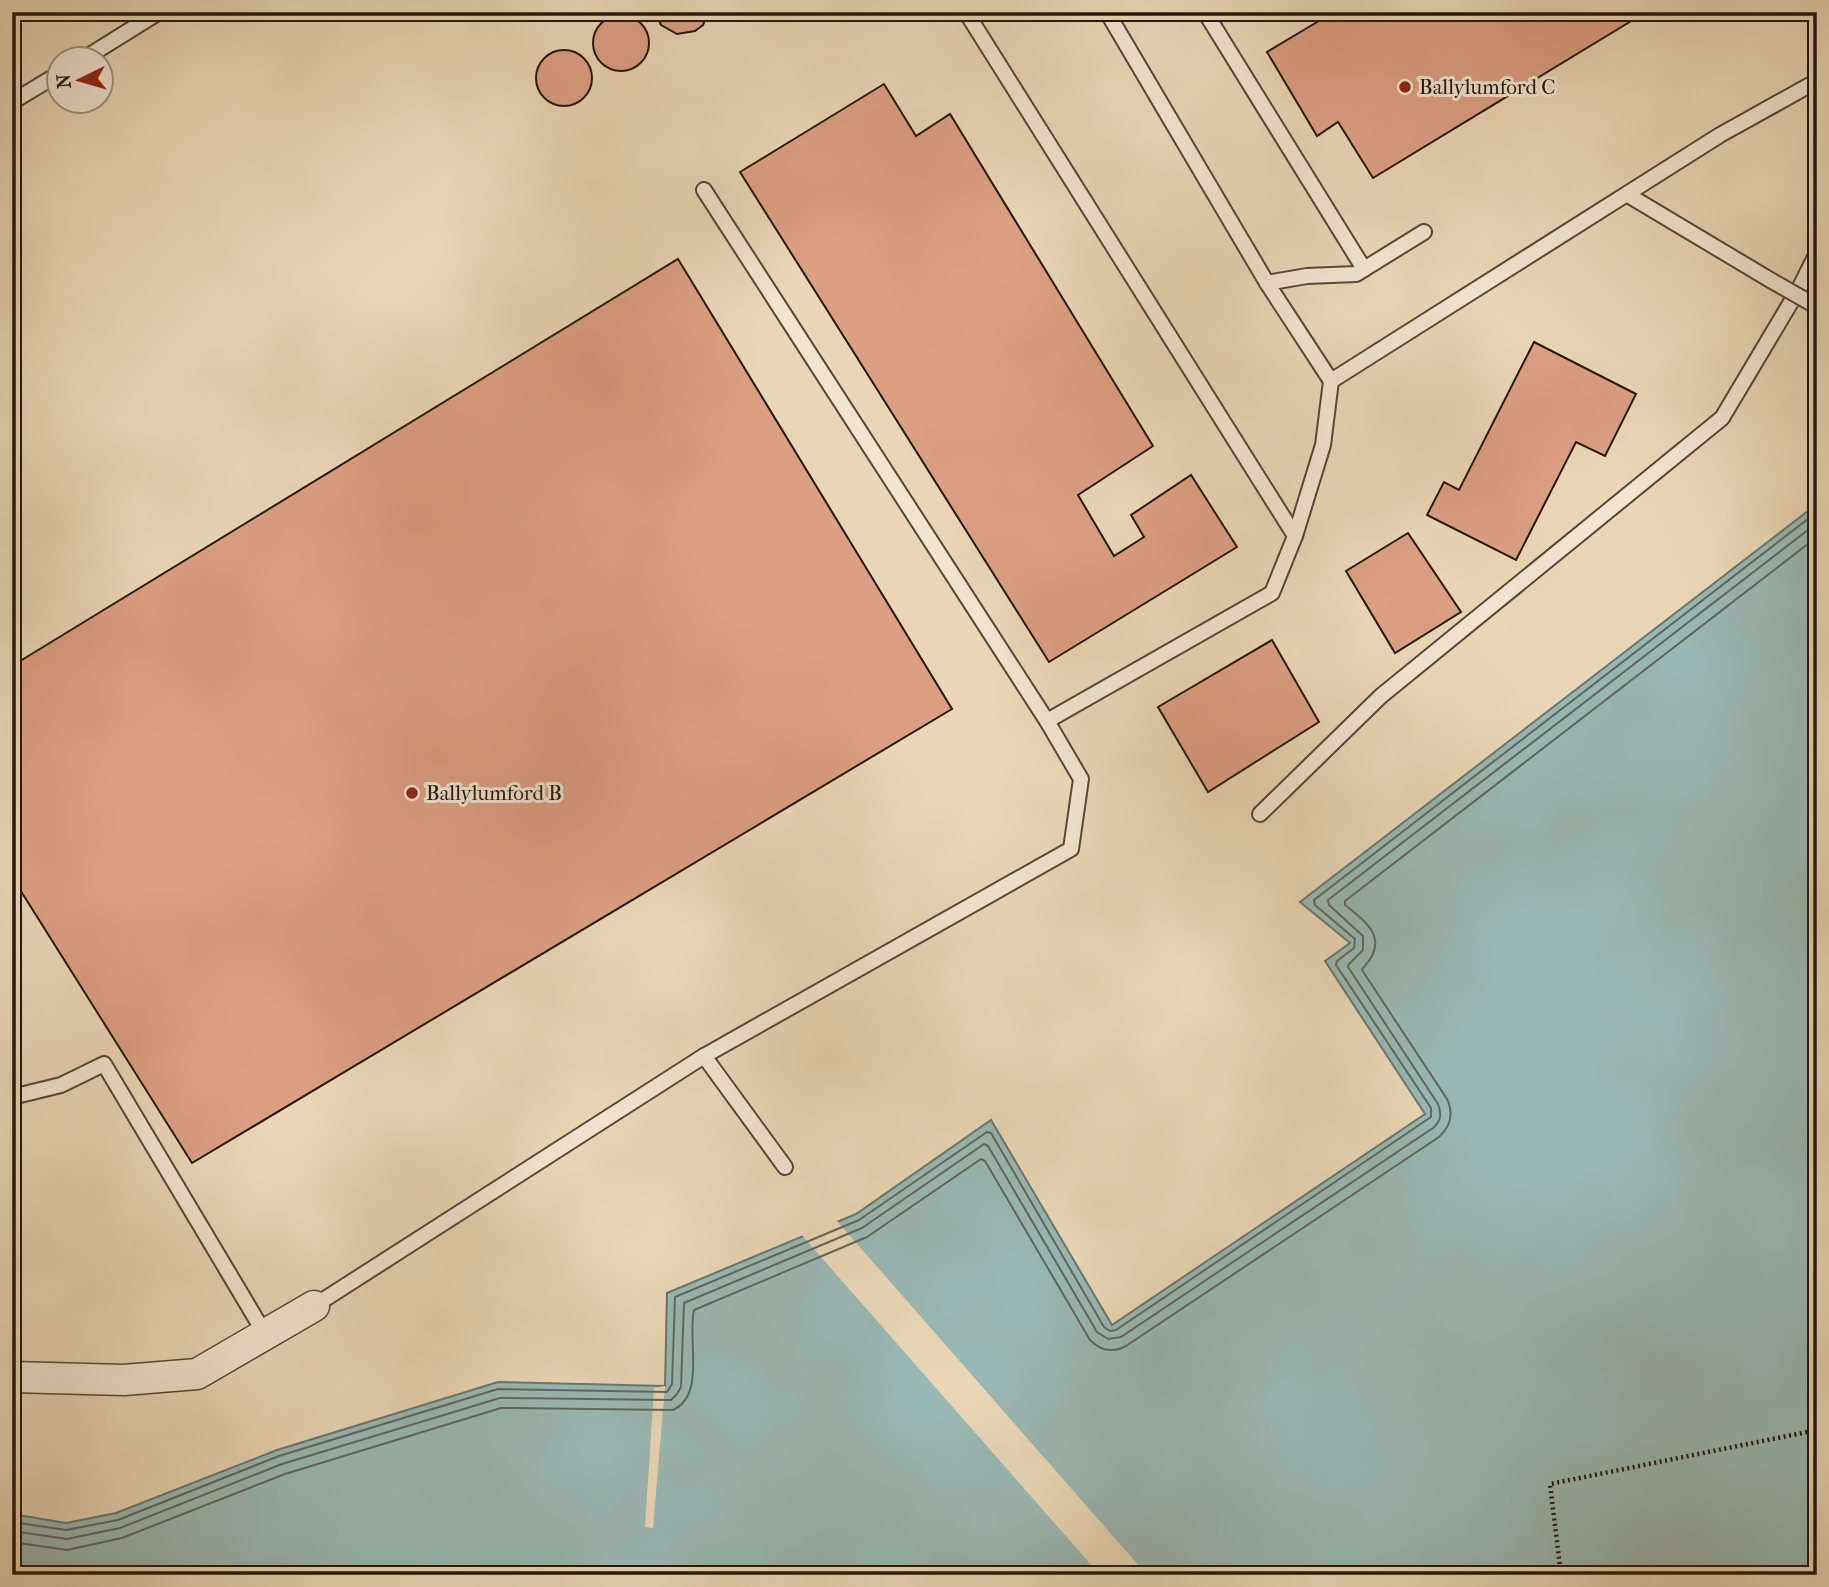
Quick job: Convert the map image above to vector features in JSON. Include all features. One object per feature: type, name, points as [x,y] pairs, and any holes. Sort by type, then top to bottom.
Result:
[{"type":"street","points":[[12,1377],[124,1380],[197,1374],[314,1306]]},
{"type":"lane","points":[[104,46],[159,12]]},
{"type":"lane","points":[[967,12],[1295,536]]},
{"type":"lane","points":[[1047,720],[1272,593],[1295,536],[1323,445],[1331,382],[1267,283],[1107,12]]},
{"type":"lane","points":[[1205,12],[1364,269]]},
{"type":"lane","points":[[12,102],[46,81]]},
{"type":"lane","points":[[1331,382],[1720,135],[1817,81]]},
{"type":"lane","points":[[314,1306],[704,1056],[1071,849],[1081,779],[1047,720],[704,190]]},
{"type":"lane","points":[[1628,195],[1816,306]]},
{"type":"lane","points":[[1267,283],[1307,276],[1356,274],[1424,232]]},
{"type":"lane","points":[[1260,814],[1381,696],[1722,418],[1800,287],[1817,253]]},
{"type":"lane","points":[[704,1056],[785,1167]]},
{"type":"lane","points":[[12,1097],[61,1085],[104,1064],[265,1334]]},
{"type":"path","points":[[1561,1575],[1550,1484],[1817,1430]]},
{"type":"water","points":[[1817,504],[1817,1575],[12,1575],[12,1514],[66,1523],[116,1513],[277,1450],[498,1382],[665,1386],[667,1293],[856,1214],[991,1120],[1112,1325],[1425,1114],[1325,961],[1350,943],[1300,902]]},
{"type":"pier","points":[[836,1218],[1147,1575],[1100,1575],[800,1233]]},
{"type":"pier","points":[[665,1386],[653,1528],[645,1527],[654,1388]]},
{"type":"building","points":[[655,12],[708,12],[703,25],[695,31],[677,34],[661,25]]},
{"type":"building","name":"Ballylumford C","points":[[1334,12],[1646,12],[1373,178],[1338,122],[1317,136],[1267,52]]},
{"type":"building","points":[[621,15],[632,17],[641,23],[647,32],[647,54],[641,63],[632,69],[621,71],[610,69],[601,63],[595,54],[593,43],[595,32],[601,23],[610,17]]},
{"type":"building","points":[[564,50],[575,52],[584,58],[590,67],[590,89],[584,98],[575,104],[564,106],[553,104],[544,98],[538,89],[536,78],[538,67],[544,58],[553,52]]},
{"type":"building","points":[[884,84],[916,136],[950,114],[1153,446],[1078,495],[1114,556],[1144,537],[1131,515],[1191,475],[1237,547],[1049,662],[740,172]]},
{"type":"building","name":"Ballylumford B","points":[[678,259],[952,709],[192,1163],[12,877],[12,666]]},
{"type":"building","points":[[1534,342],[1636,394],[1605,456],[1576,442],[1516,560],[1427,515],[1444,482],[1459,490]]},
{"type":"building","points":[[1408,533],[1461,612],[1395,653],[1346,571]]},
{"type":"building","points":[[1272,640],[1319,722],[1208,792],[1158,707]]},
{"type":"place","name":"Ballylumford C","points":[[1405,87]]},
{"type":"place","name":"Ballylumford B","points":[[412,793]]}]
